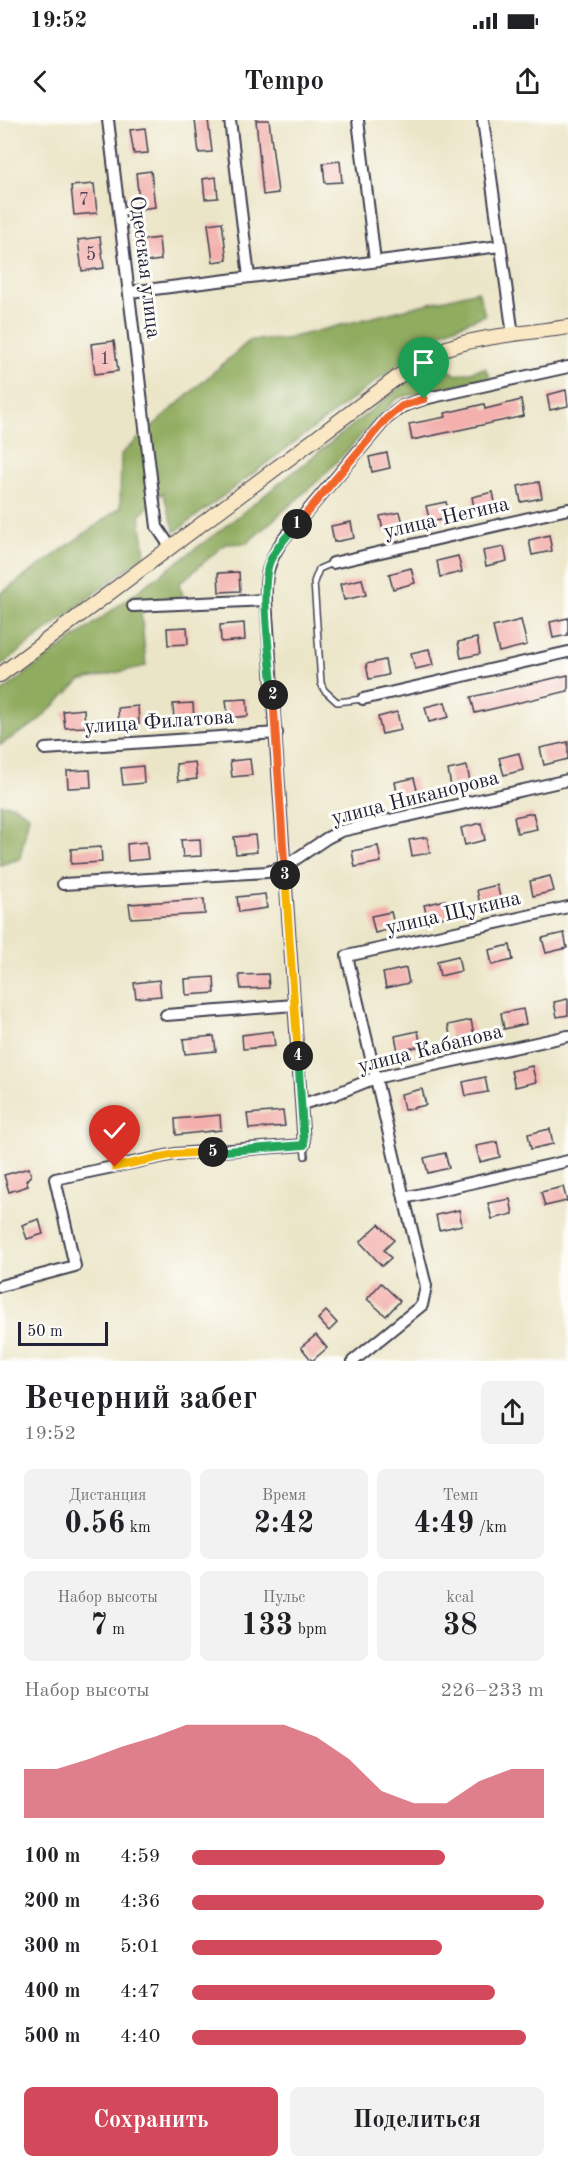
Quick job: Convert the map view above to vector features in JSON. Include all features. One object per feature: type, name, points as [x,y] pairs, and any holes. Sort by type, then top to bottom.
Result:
[{"type":"street","name":"Одесская улица","points":[[108,120],[157,527],[171,548]]},
{"type":"street","points":[[230,120],[249,277]]},
{"type":"street","points":[[358,120],[375,261]]},
{"type":"street","points":[[483,120],[513,335]]},
{"type":"street","points":[[130,292],[500,246]]},
{"type":"street","points":[[0,675],[423,360],[458,345],[568,327]]},
{"type":"street","points":[[0,1286],[75,1266],[54,1179],[175,1154],[305,1151],[266,600],[270,559],[282,541],[386,419],[402,406],[568,367]]},
{"type":"street","name":"улица Негина","points":[[333,563],[568,509]]},
{"type":"street","points":[[133,606],[266,600]]},
{"type":"street","points":[[363,699],[568,652]]},
{"type":"street","name":"улица Филатова","points":[[45,749],[277,733]]},
{"type":"street","name":"улица Никанорова","points":[[63,884],[267,872],[284,867],[341,831],[568,780]]},
{"type":"street","name":"улица Щукина","points":[[375,1078],[347,956],[568,907]]},
{"type":"street","points":[[166,1015],[294,1005]]},
{"type":"street","name":"улица Кабанова","points":[[302,1104],[333,1095],[375,1078],[568,1036]]},
{"type":"street","points":[[352,1361],[422,1305],[426,1286],[375,1078]]},
{"type":"street","points":[[404,1198],[568,1161]]},
{"type":"lane","points":[[333,563],[319,569],[314,582],[321,683],[324,690],[337,702],[363,699]]},
{"type":"green space","points":[[478,291],[485,315],[440,333],[175,532],[163,493],[140,515],[145,555],[0,666],[0,594],[120,508],[121,454],[250,340],[285,339]]},
{"type":"green space","points":[[444,367],[457,375],[485,368],[490,377],[397,398],[321,478],[247,543],[225,544],[179,584],[183,595],[141,611],[146,666],[80,681],[36,723],[0,745],[0,693],[226,526],[408,381]]},
{"type":"green space","points":[[0,804],[13,805],[29,815],[20,859],[0,865]]},
{"type":"building","points":[[195,120],[208,120],[212,152],[199,153]]},
{"type":"building","points":[[256,120],[269,120],[278,193],[263,195]]},
{"type":"building","points":[[145,128],[148,153],[134,154],[130,130]]},
{"type":"building","points":[[340,161],[342,182],[325,183],[323,163]]},
{"type":"building","points":[[151,171],[155,207],[140,209],[136,173]]},
{"type":"building","points":[[216,177],[218,198],[205,199],[203,179]]},
{"type":"building","points":[[94,184],[97,213],[74,215],[71,186]]},
{"type":"building","points":[[222,222],[227,260],[213,262],[208,224]]},
{"type":"building","points":[[100,237],[104,268],[82,271],[78,240]]},
{"type":"building","points":[[159,238],[161,260],[146,262],[143,240]]},
{"type":"building","points":[[114,341],[118,371],[95,374],[91,344]]},
{"type":"building","points":[[566,390],[568,406],[550,410],[547,395]]},
{"type":"building","points":[[521,400],[524,416],[412,440],[409,424],[446,417],[445,413],[484,404],[485,409]]},
{"type":"building","points":[[387,453],[390,468],[372,472],[369,457]]},
{"type":"building","points":[[539,482],[542,498],[521,502],[518,486]]},
{"type":"building","points":[[493,492],[496,508],[475,512],[472,497]]},
{"type":"building","points":[[446,502],[450,518],[430,522],[426,506]]},
{"type":"building","points":[[400,512],[404,527],[383,531],[380,516]]},
{"type":"building","points":[[351,522],[354,538],[334,542],[331,526]]},
{"type":"building","points":[[549,535],[552,551],[532,555],[529,540]]},
{"type":"building","points":[[504,547],[507,561],[486,566],[483,551]]},
{"type":"building","points":[[458,556],[462,572],[440,577],[437,561]]},
{"type":"building","points":[[411,568],[415,583],[393,589],[389,574]]},
{"type":"building","points":[[239,572],[240,591],[219,592],[218,573]]},
{"type":"building","points":[[362,579],[366,595],[344,600],[340,584]]},
{"type":"building","points":[[568,618],[568,635],[553,638],[550,622]]},
{"type":"building","points":[[521,620],[527,645],[499,652],[493,627]]},
{"type":"building","points":[[244,623],[245,640],[221,642],[220,625]]},
{"type":"building","points":[[187,627],[188,644],[168,645],[167,628]]},
{"type":"building","points":[[477,638],[480,654],[461,658],[458,642]]},
{"type":"building","points":[[429,649],[433,665],[415,669],[411,653]]},
{"type":"building","points":[[385,660],[388,675],[369,679],[366,664]]},
{"type":"building","points":[[568,675],[568,691],[475,713],[471,697]]},
{"type":"building","points":[[247,699],[248,716],[228,718],[226,700]]},
{"type":"building","points":[[445,702],[449,717],[429,722],[425,707]]},
{"type":"building","points":[[193,703],[194,720],[174,721],[173,704]]},
{"type":"building","points":[[138,706],[139,724],[119,726],[118,708]]},
{"type":"building","points":[[84,709],[85,727],[65,728],[63,711]]},
{"type":"building","points":[[397,712],[401,730],[382,734],[378,717]]},
{"type":"building","points":[[568,742],[568,759],[544,765],[540,748]]},
{"type":"building","points":[[519,753],[523,770],[504,775],[499,758]]},
{"type":"building","points":[[250,759],[252,775],[232,777],[230,761]]},
{"type":"building","points":[[195,762],[197,779],[178,781],[176,764]]},
{"type":"building","points":[[143,766],[144,783],[123,785],[121,768]]},
{"type":"building","points":[[467,766],[470,782],[451,786],[448,770]]},
{"type":"building","points":[[90,770],[91,787],[68,788],[67,771]]},
{"type":"building","points":[[414,778],[418,794],[398,798],[395,782]]},
{"type":"building","points":[[533,813],[537,829],[517,833],[514,817]]},
{"type":"building","points":[[481,823],[485,840],[465,845],[461,828]]},
{"type":"building","points":[[255,835],[257,852],[236,854],[234,837]]},
{"type":"building","points":[[427,837],[430,853],[412,856],[409,840]]},
{"type":"building","points":[[200,839],[201,856],[183,857],[181,840]]},
{"type":"building","points":[[146,842],[148,859],[128,861],[127,844]]},
{"type":"building","points":[[378,846],[381,862],[355,867],[352,851]]},
{"type":"building","points":[[101,847],[102,862],[71,864],[71,849]]},
{"type":"building","points":[[550,876],[554,891],[533,896],[530,881]]},
{"type":"building","points":[[497,885],[502,904],[481,909],[477,890]]},
{"type":"building","points":[[265,894],[267,908],[239,912],[237,897]]},
{"type":"building","points":[[204,899],[205,914],[131,918],[129,904]]},
{"type":"building","points":[[446,900],[449,916],[428,921],[424,905]]},
{"type":"building","points":[[391,912],[395,928],[375,933],[371,916]]},
{"type":"building","points":[[564,933],[567,948],[546,953],[542,938]]},
{"type":"building","points":[[510,945],[513,960],[492,965],[489,950]]},
{"type":"building","points":[[458,956],[461,971],[440,976],[437,961]]},
{"type":"building","points":[[406,968],[409,983],[386,988],[383,973]]},
{"type":"building","points":[[268,974],[269,988],[241,989],[239,975]]},
{"type":"building","points":[[214,977],[215,993],[186,995],[185,979]]},
{"type":"building","points":[[159,980],[161,996],[136,998],[134,983]]},
{"type":"building","points":[[568,999],[568,1015],[557,1017],[554,1002]]},
{"type":"building","points":[[523,1009],[526,1024],[504,1029],[501,1013]]},
{"type":"building","points":[[471,1020],[474,1035],[451,1040],[448,1025]]},
{"type":"building","points":[[273,1031],[275,1046],[243,1049],[242,1035]]},
{"type":"building","points":[[418,1031],[421,1046],[398,1051],[395,1036]]},
{"type":"building","points":[[214,1036],[216,1051],[185,1054],[183,1039]]},
{"type":"building","points":[[532,1066],[536,1082],[515,1087],[511,1071]]},
{"type":"building","points":[[485,1077],[488,1092],[466,1096],[463,1082]]},
{"type":"building","points":[[422,1089],[426,1105],[404,1110],[401,1094]]},
{"type":"building","points":[[283,1111],[285,1126],[249,1129],[247,1114]]},
{"type":"building","points":[[220,1115],[221,1130],[176,1135],[175,1119]]},
{"type":"building","points":[[550,1129],[553,1144],[531,1149],[528,1134]]},
{"type":"building","points":[[497,1142],[500,1157],[480,1162],[476,1146]]},
{"type":"building","points":[[445,1153],[449,1168],[428,1173],[424,1158]]},
{"type":"building","points":[[29,1168],[31,1175],[26,1181],[28,1186],[9,1192],[4,1175]]},
{"type":"building","points":[[563,1187],[567,1201],[545,1206],[541,1192]]},
{"type":"building","points":[[510,1199],[513,1214],[492,1219],[488,1203]]},
{"type":"building","points":[[459,1210],[462,1225],[439,1230],[436,1215]]},
{"type":"building","points":[[39,1219],[43,1234],[27,1239],[22,1225]]},
{"type":"building","points":[[379,1224],[394,1240],[384,1250],[391,1258],[382,1266],[360,1242]]},
{"type":"building","points":[[381,1283],[400,1301],[386,1316],[367,1299]]},
{"type":"building","points":[[326,1311],[337,1323],[329,1331],[318,1319]]},
{"type":"building","points":[[316,1335],[327,1348],[312,1361],[301,1347]]},
{"type":"route","points":[[115,1167],[175,1154],[304,1145],[266,600],[268,567],[270,559],[282,541],[386,419],[402,406],[424,399]]}]
